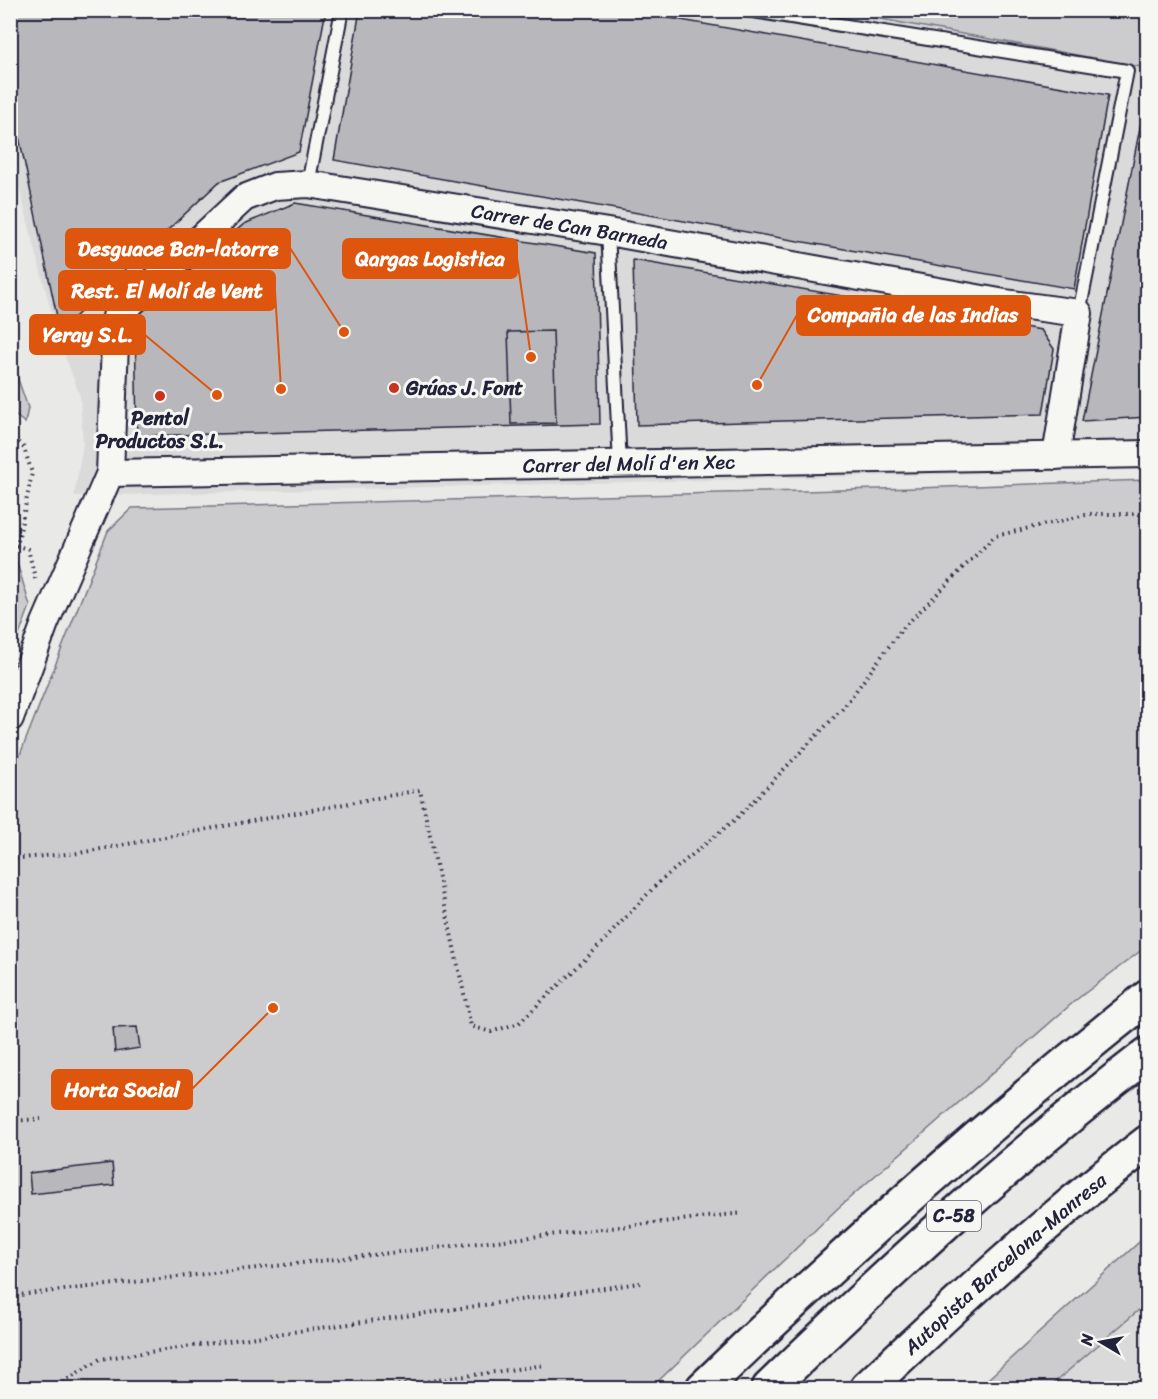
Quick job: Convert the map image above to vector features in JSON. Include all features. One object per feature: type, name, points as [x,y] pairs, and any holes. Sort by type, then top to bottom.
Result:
[{"type":"main road","points":[[703,1389],[859,1240],[966,1146],[1148,998]]},
{"type":"main road","name":"C-58","points":[[769,1389],[932,1235],[1025,1154],[1148,1054]]},
{"type":"main road","name":"Autopista Barcelona-Manresa","points":[[867,1389],[951,1309],[1035,1234],[1148,1142]]},
{"type":"street","name":"Carrer de Can Barneda","points":[[110,473],[116,317],[244,198],[275,186],[308,184],[608,232],[1005,303],[1079,313]]},
{"type":"street","points":[[1056,456],[1079,313]]},
{"type":"street","name":"Carrer del Molí d'en Xec","points":[[110,473],[1148,454]]},
{"type":"street","points":[[10,718],[45,623],[110,473]]},
{"type":"lane","points":[[308,184],[342,10]]},
{"type":"lane","points":[[747,10],[1127,71],[1079,313]]},
{"type":"lane","points":[[608,232],[620,464]]},
{"type":"path","points":[[10,434],[24,448],[32,473],[17,546]]},
{"type":"path","points":[[10,859],[79,853],[420,790],[471,1026],[491,1032],[519,1023],[597,948],[658,883],[737,818],[844,707],[902,630],[995,536],[1090,514],[1148,514]]},
{"type":"path","points":[[10,544],[28,549],[45,623]]},
{"type":"path","points":[[10,1121],[41,1119]]},
{"type":"path","points":[[10,1296],[743,1213]]},
{"type":"path","points":[[60,1389],[66,1380],[100,1359],[640,1283]]},
{"type":"path","points":[[381,1389],[545,1365]]},
{"type":"shaded area","points":[[10,11],[837,11],[1147,68],[1147,469],[74,496],[83,444],[80,396],[57,334],[11,156]]},
{"type":"shaded area","points":[[837,11],[1147,11],[1147,68]]},
{"type":"shaded area","points":[[10,356],[28,408],[25,423],[11,412]]},
{"type":"shaded area","points":[[1147,480],[1147,946],[1076,1000],[837,1209],[651,1388],[11,1388],[10,780],[108,531],[132,508]]},
{"type":"shaded area","points":[[11,547],[30,606],[11,656]]},
{"type":"shaded area","points":[[1147,1235],[1147,1303],[1048,1388],[978,1388]]},
{"type":"shaded area","points":[[1147,1303],[1147,1388],[1048,1388],[1053,1382]]},
{"type":"building","points":[[10,10],[326,10],[299,152],[219,182],[60,331],[10,94]]},
{"type":"building","points":[[360,10],[624,10],[1108,95],[1074,289],[334,160]]},
{"type":"building","points":[[1148,87],[1148,417],[1082,421]]},
{"type":"building","points":[[295,203],[596,253],[600,424],[137,436],[135,318],[244,224]]},
{"type":"building","points":[[633,260],[1041,330],[1054,349],[1043,414],[637,425]]},
{"type":"building","points":[[553,331],[556,423],[511,424],[508,332]]},
{"type":"building","points":[[137,1027],[140,1048],[115,1052],[113,1028]]},
{"type":"building","points":[[112,1163],[114,1185],[31,1194],[29,1173]]},
{"type":"place","name":"Desguace Bcn-latorre","points":[[344,332]]},
{"type":"place","name":"Qargas Logistica","points":[[531,357]]},
{"type":"place","name":"Compañia de las Indias","points":[[757,385]]},
{"type":"place","name":"Grúas J. Font","points":[[394,388]]},
{"type":"place","name":"Rest. El Molí de Vent","points":[[281,389]]},
{"type":"place","name":"Yeray S.L.","points":[[217,395]]},
{"type":"place","name":"Pentol Productos S.L.","points":[[160,396]]},
{"type":"place","name":"Horta Social","points":[[273,1008]]}]
